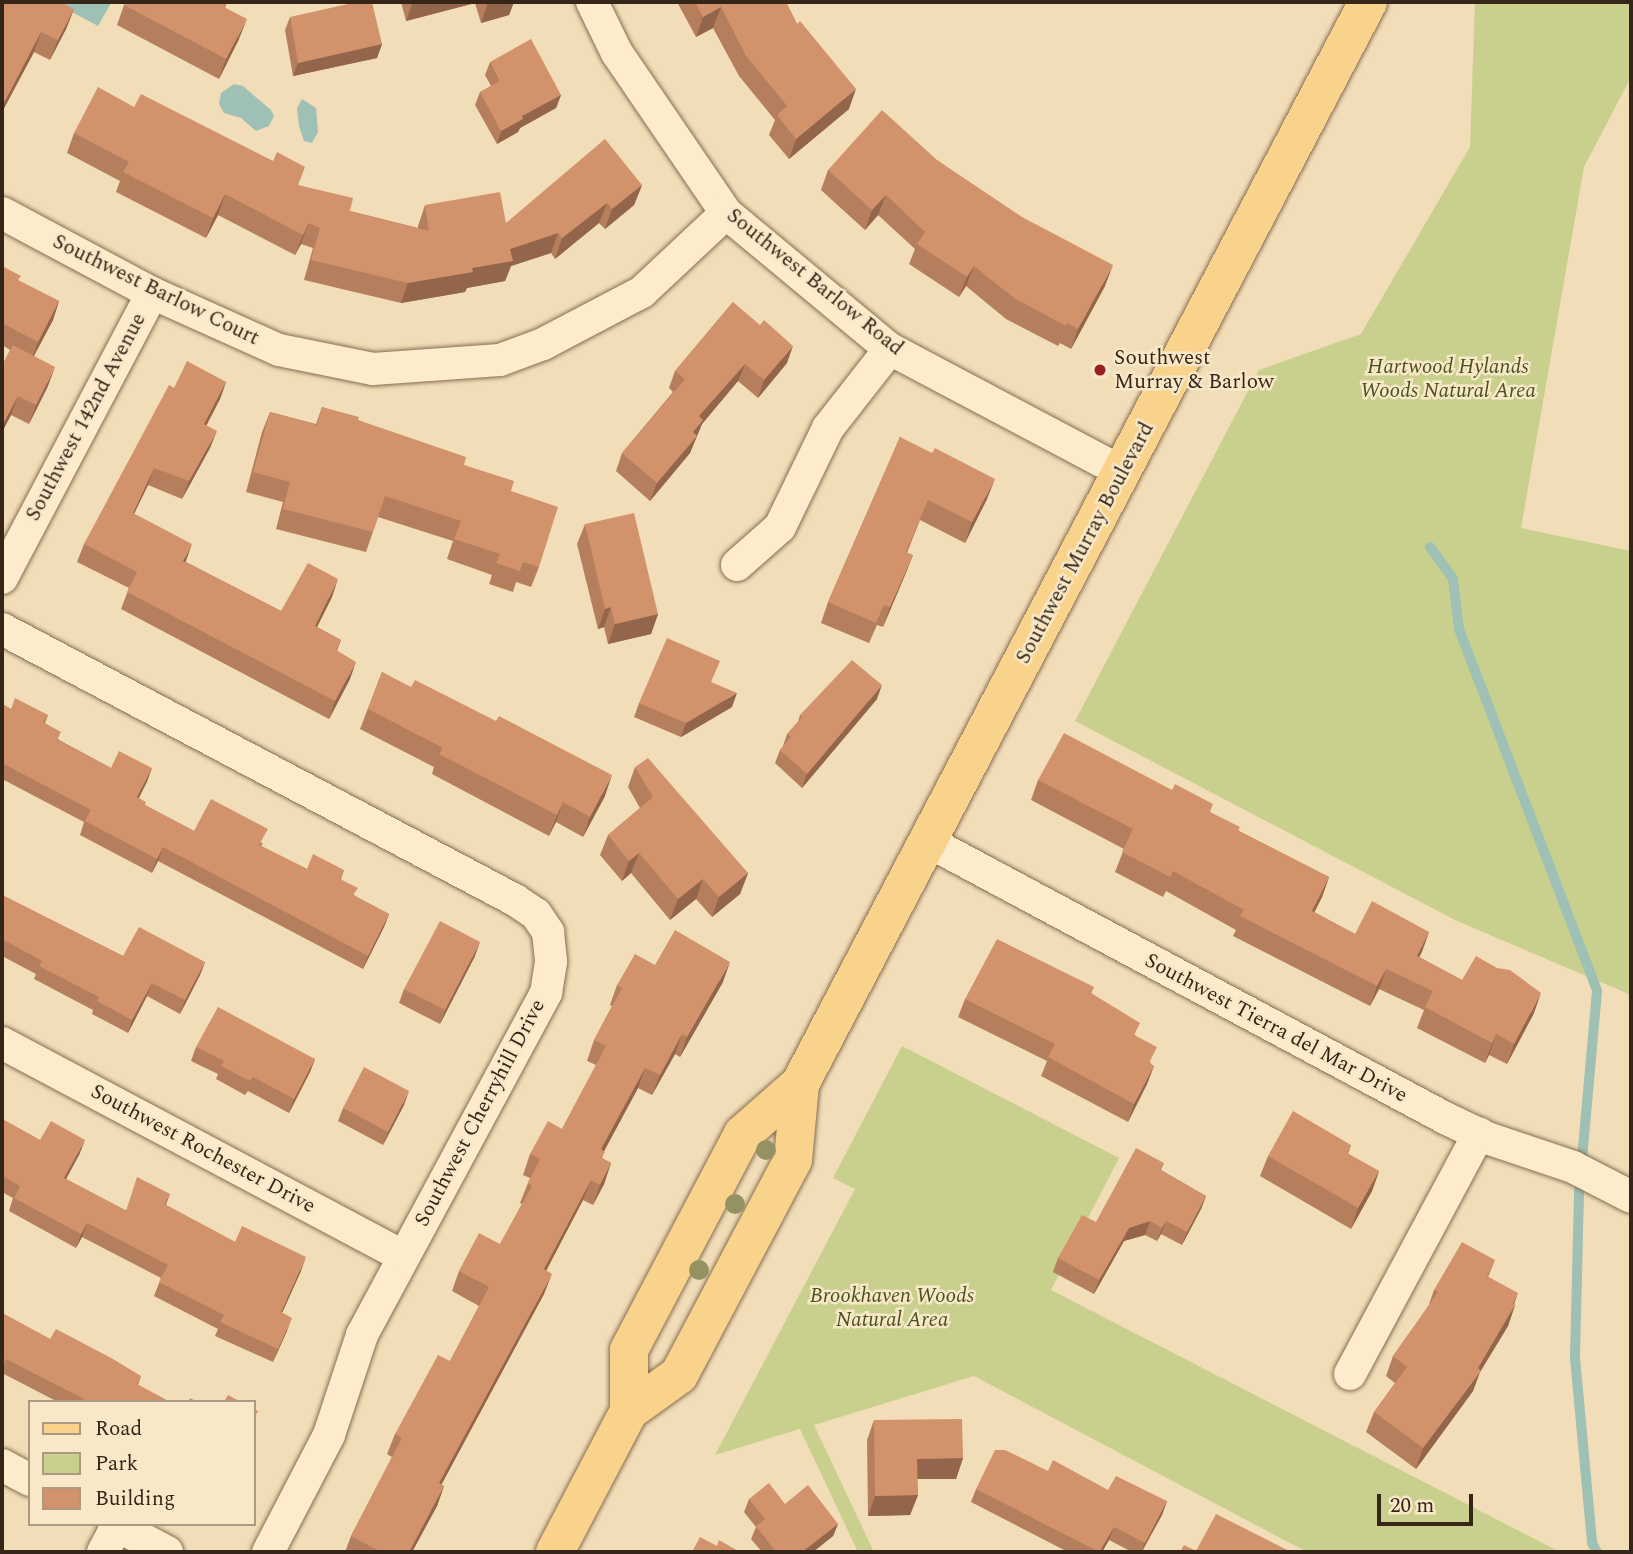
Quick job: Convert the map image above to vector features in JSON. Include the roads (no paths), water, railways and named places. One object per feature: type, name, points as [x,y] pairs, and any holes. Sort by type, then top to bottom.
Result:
[{"type":"main road","name":"Southwest Murray Boulevard","points":[[629,1411],[629,1350],[744,1134],[800,1084],[1368,2]]},
{"type":"main road","name":"Southwest Murray Boulevard","points":[[555,1552],[629,1411],[679,1375],[793,1160],[800,1084]]},
{"type":"street","name":"Southwest Barlow Road","points":[[592,2],[617,52],[726,213],[890,349],[1122,472]]},
{"type":"street","name":"Southwest Barlow Court","points":[[2,213],[152,293],[279,350],[373,369],[500,360],[543,344],[642,292],[726,213]]},
{"type":"street","name":"Southwest 142nd Avenue","points":[[2,578],[152,293]]},
{"type":"street","points":[[737,565],[780,527],[828,428],[890,349]]},
{"type":"street","name":"Southwest Cherryhill Drive","points":[[2,629],[515,900],[536,914],[548,932],[551,962],[545,993],[362,1335],[329,1435],[268,1552]]},
{"type":"street","name":"Southwest Tierra del Mar Drive","points":[[929,842],[1445,1118],[1487,1138],[1546,1156],[1622,1193]]},
{"type":"street","name":"Southwest Rochester Drive","points":[[2,1043],[403,1256]]},
{"type":"street","points":[[1350,1374],[1479,1133]]},
{"type":"street","points":[[2,1465],[28,1479]]},
{"type":"street","points":[[111,1534],[167,1552]]},
{"type":"water","points":[[53,2],[109,2],[111,3],[98,26]]},
{"type":"water","points":[[234,84],[243,86],[271,110],[274,116],[269,126],[256,131],[241,118],[224,113],[219,104],[221,93]]},
{"type":"water","points":[[302,99],[316,108],[318,132],[312,143],[304,141],[299,126],[297,108]]},
{"type":"waterway","points":[[1430,547],[1453,579],[1459,629],[1597,991],[1579,1193],[1575,1358],[1592,1543],[1597,1552]]},
{"type":"place","name":"Southwest Murray & Barlow","points":[[1100,370]]},
{"type":"park label","name":"Hartwood Hylands Woods Natural Area","points":[[1448,379]]},
{"type":"park label","name":"Brookhaven Woods Natural Area","points":[[892,1308]]}]
